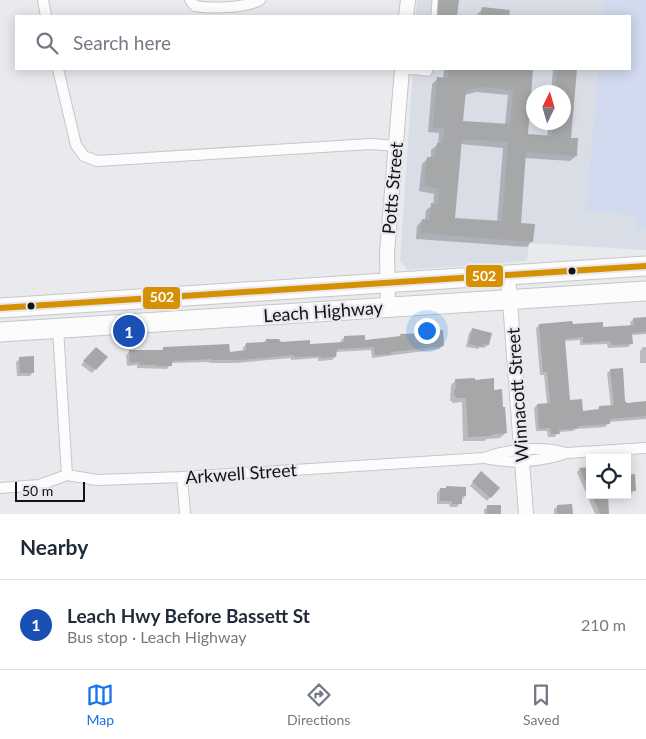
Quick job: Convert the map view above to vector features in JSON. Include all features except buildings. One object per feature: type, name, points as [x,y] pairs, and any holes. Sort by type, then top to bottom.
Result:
[{"type":"highway","name":"Leach Highway","points":[[0,308],[646,266]]},
{"type":"highway","name":"Leach Highway","points":[[0,332],[646,291]]},
{"type":"street","points":[[43,0],[46,15]]},
{"type":"street","points":[[190,0],[195,6],[205,8],[253,4],[260,0]]},
{"type":"street","points":[[406,15],[408,0]]},
{"type":"street","points":[[58,70],[76,145],[84,156],[97,161],[372,144],[396,146]]},
{"type":"street","name":"Potts Street","points":[[388,307],[387,253],[402,70]]},
{"type":"street","name":"Winnacott Street","points":[[508,276],[526,514]]},
{"type":"street","points":[[58,328],[67,475]]},
{"type":"street","name":"Arkwell Street","points":[[0,488],[40,485],[67,475],[97,480],[182,477],[484,458],[496,453],[522,456],[552,449],[566,453],[646,448]]},
{"type":"street","points":[[182,477],[185,514]]},
{"type":"lane","points":[[434,15],[436,0]]},
{"type":"lane","points":[[402,70],[429,73],[430,70]]},
{"type":"shaded area","points":[[417,0],[646,0],[646,250],[529,243],[527,261],[408,270],[400,261],[413,70],[631,70],[631,15],[416,15]]},
{"type":"shaded area","points":[[605,0],[646,0],[646,229],[636,229],[635,215],[586,211],[599,70],[631,70],[631,15],[604,15]]},
{"type":"transit line","name":"502","points":[[0,308],[646,266]]},
{"type":"place","name":"Leach Hwy Before Bassett St","points":[[129,331]]}]
